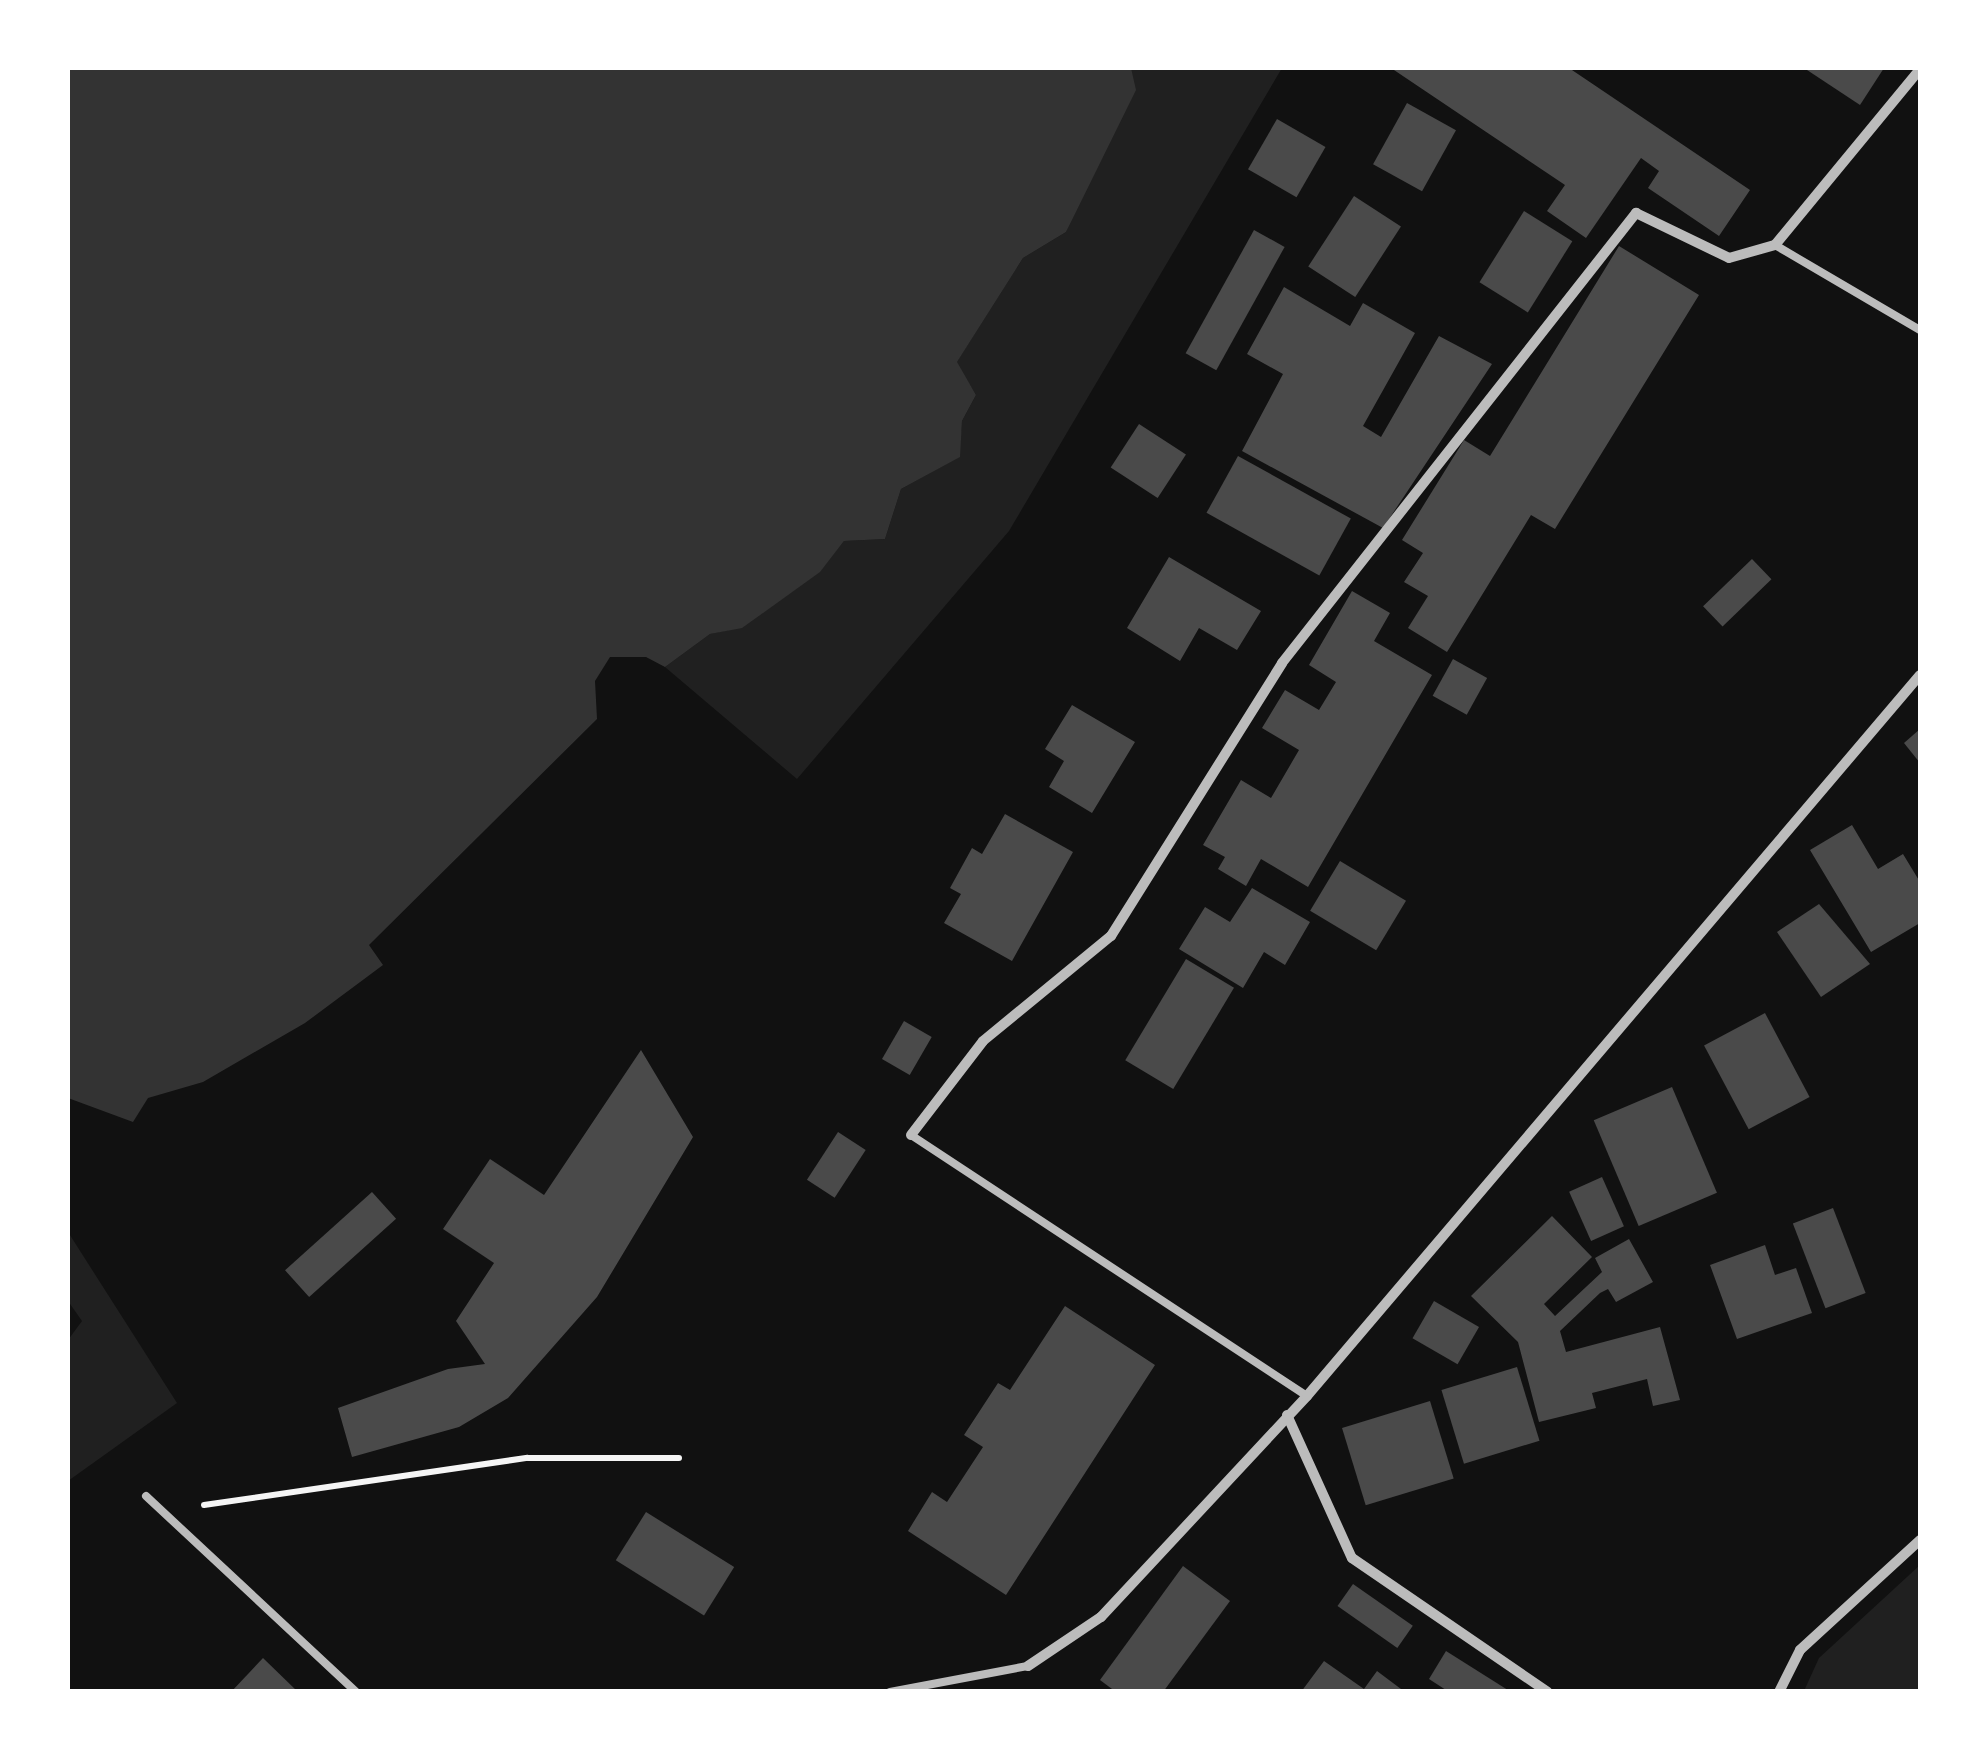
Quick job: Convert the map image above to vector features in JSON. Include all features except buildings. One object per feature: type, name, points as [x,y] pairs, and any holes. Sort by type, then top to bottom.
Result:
[{"type":"street","points":[[911,1135],[983,1040],[1111,936],[1282,662],[1636,212],[1729,258],[1775,245],[1920,69]]},
{"type":"street","points":[[1028,1666],[1102,1617],[1307,1396],[1920,675]]},
{"type":"street","points":[[1287,1416],[1352,1558],[1548,1692]]},
{"type":"street","points":[[1778,1692],[1800,1650],[1920,1540]]},
{"type":"lane","points":[[1775,245],[1920,330]]},
{"type":"lane","points":[[911,1135],[1307,1396]]},
{"type":"lane","points":[[146,1496],[356,1692]]},
{"type":"lane","points":[[890,1692],[1028,1666]]},
{"type":"path","points":[[200,1505],[528,1458],[679,1458]]},
{"type":"shaded area","points":[[68,68],[1131,68],[1136,90],[1066,232],[1023,258],[957,362],[976,395],[962,421],[960,457],[901,489],[885,539],[844,541],[820,572],[742,628],[710,634],[665,667],[646,657],[610,657],[595,681],[597,719],[369,945],[383,965],[305,1023],[203,1082],[148,1098],[133,1122],[68,1098]]},
{"type":"shaded area","points":[[1131,68],[1282,68],[1009,531],[797,779],[665,667],[710,634],[742,627],[819,572],[844,541],[885,539],[901,489],[959,457],[962,421],[976,395],[956,363],[1023,258],[1066,232]]},
{"type":"shaded area","points":[[68,1232],[177,1403],[68,1481],[68,1340],[82,1321],[68,1301]]},
{"type":"shaded area","points":[[1920,1565],[1920,1691],[1804,1691],[1819,1658]]}]
